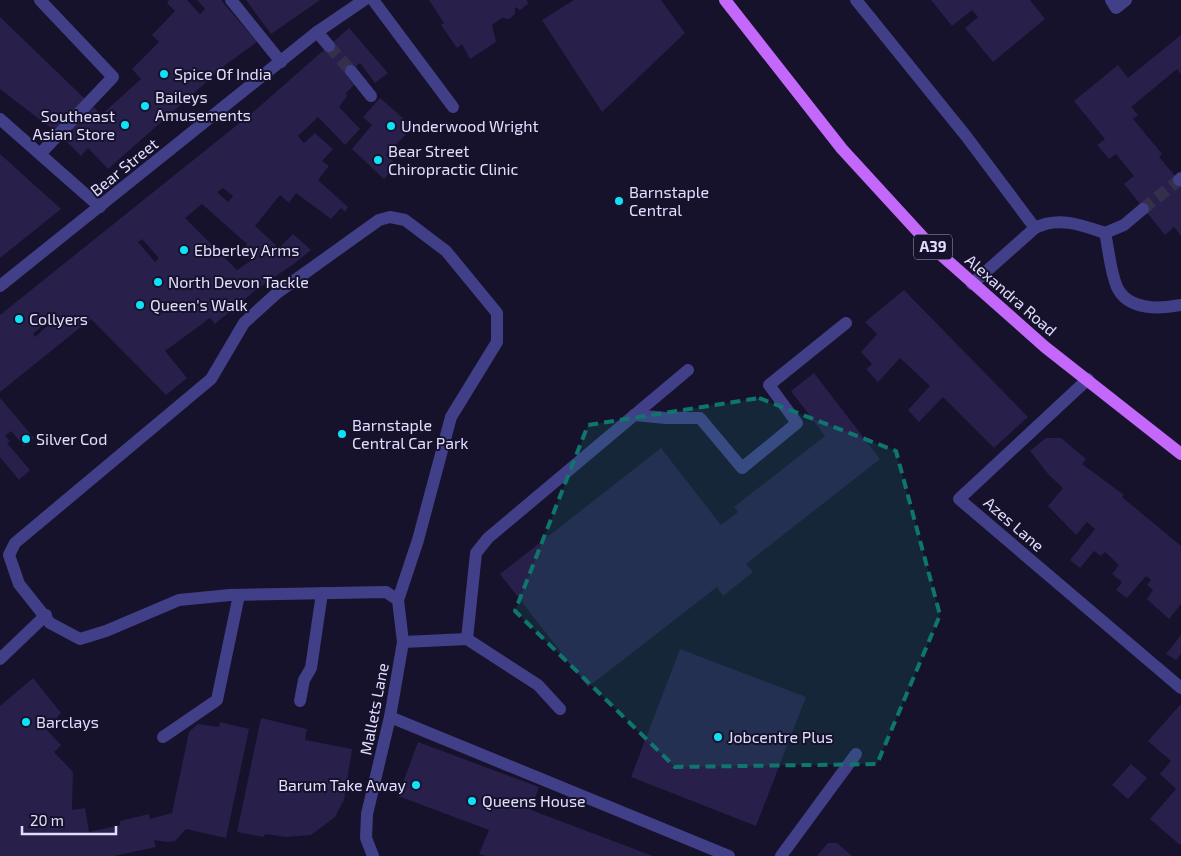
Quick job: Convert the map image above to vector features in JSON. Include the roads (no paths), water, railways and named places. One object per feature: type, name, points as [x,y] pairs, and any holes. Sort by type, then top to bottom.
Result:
[{"type":"main road","name":"Alexandra Road","points":[[725,0],[842,149],[931,246],[1045,347],[1181,454]]},
{"type":"street","points":[[40,0],[113,77],[40,154]]},
{"type":"street","points":[[230,0],[281,62]]},
{"type":"street","name":"Bear Street","points":[[0,286],[317,32],[364,0]]},
{"type":"street","points":[[373,0],[453,107]]},
{"type":"street","points":[[856,0],[966,136],[1035,228]]},
{"type":"street","points":[[1112,0],[1116,8],[1126,0]]},
{"type":"street","points":[[317,32],[329,46]]},
{"type":"street","points":[[350,71],[371,96]]},
{"type":"street","points":[[0,119],[100,207]]},
{"type":"street","points":[[972,284],[1035,228],[1057,222],[1075,223],[1105,233],[1124,225],[1143,209]]},
{"type":"street","points":[[390,218],[405,220],[446,251],[497,313],[497,342],[451,417],[418,540],[398,600],[386,592],[322,593],[239,595],[179,600],[80,639],[50,623],[46,615],[19,584],[9,555],[15,543],[211,379],[244,323],[280,290],[378,220],[390,218]]},
{"type":"street","points":[[1105,233],[1118,288],[1123,293],[1142,306],[1160,309],[1181,304]]},
{"type":"street","points":[[634,415],[666,418],[700,418],[742,468],[797,424],[769,385],[846,323]]},
{"type":"street","points":[[467,639],[476,554],[488,538],[688,370]]},
{"type":"street","name":"Azes Lane","points":[[1088,379],[959,498],[1181,688]]},
{"type":"street","points":[[300,701],[304,680],[311,668],[322,593]]},
{"type":"street","points":[[163,738],[217,700],[239,595]]},
{"type":"street","name":"Mallets Lane","points":[[372,854],[366,838],[367,814],[390,716],[403,642],[398,600]]},
{"type":"street","points":[[0,659],[46,615]]},
{"type":"street","points":[[403,642],[467,639],[538,685],[560,709]]},
{"type":"street","points":[[390,716],[729,856]]},
{"type":"street","points":[[781,856],[856,754]]},
{"type":"street","points":[[357,856],[372,854]]},
{"type":"tunnel","points":[[329,46],[351,71]]},
{"type":"tunnel","points":[[1143,209],[1179,180]]},
{"type":"place","name":"Spice Of India","points":[[164,74]]},
{"type":"place","name":"Baileys Amusements","points":[[145,106]]},
{"type":"place","name":"Southeast Asian Store","points":[[125,125]]},
{"type":"place","name":"Underwood Wright","points":[[391,126]]},
{"type":"place","name":"Bear Street Chiropractic Clinic","points":[[378,160]]},
{"type":"place","name":"Barnstaple Central","points":[[619,201]]},
{"type":"place","name":"Ebberley Arms","points":[[184,250]]},
{"type":"place","name":"North Devon Tackle","points":[[158,282]]},
{"type":"place","name":"Queen's Walk","points":[[140,305]]},
{"type":"place","name":"Collyers","points":[[19,319]]},
{"type":"place","name":"Barnstaple Central Car Park","points":[[342,434]]},
{"type":"place","name":"Silver Cod","points":[[26,439]]},
{"type":"place","name":"Barclays","points":[[26,722]]},
{"type":"place","name":"Jobcentre Plus","points":[[718,737]]},
{"type":"place","name":"Barum Take Away","points":[[416,785]]},
{"type":"place","name":"Queens House","points":[[472,801]]}]
